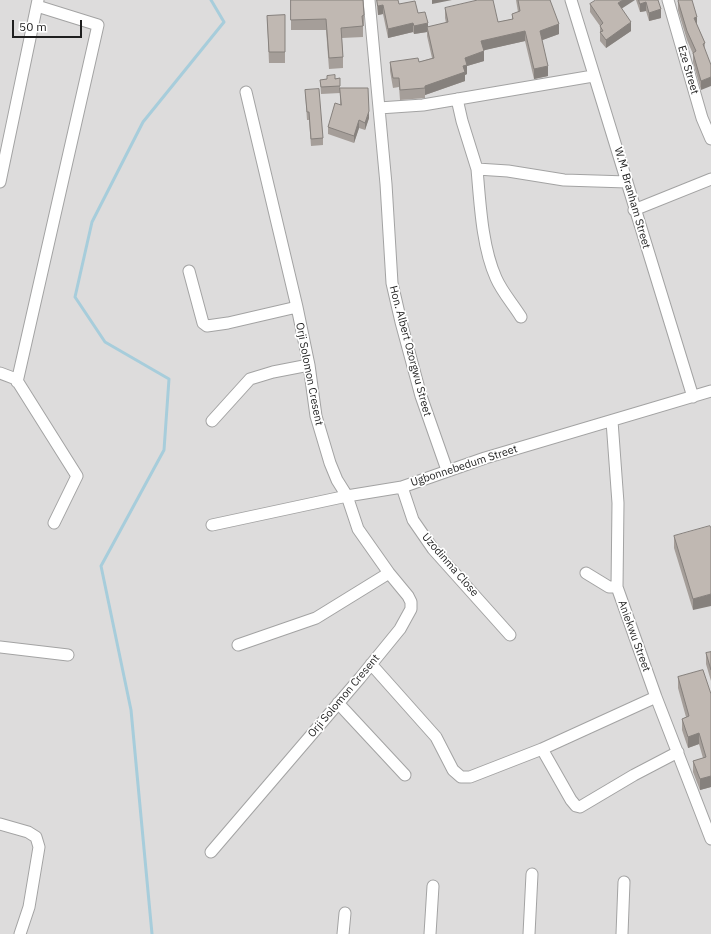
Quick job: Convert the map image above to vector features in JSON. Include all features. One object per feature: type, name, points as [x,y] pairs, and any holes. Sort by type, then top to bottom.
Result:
[{"type":"street","name":"Hon. Albert Ozorgwu Street","points":[[369,0],[379,108],[392,283],[421,396],[447,470]]},
{"type":"street","name":"W.M. Branham Street","points":[[571,0],[593,76],[617,146],[634,210],[693,397]]},
{"type":"street","name":"Eze Street","points":[[673,2],[702,118],[711,139]]},
{"type":"street","points":[[0,182],[37,3],[98,25],[17,382]]},
{"type":"street","points":[[379,108],[423,105],[593,76]]},
{"type":"street","name":"Orji Solomon Cresent","points":[[211,852],[400,629],[411,609],[411,602],[408,596],[389,573],[358,529],[347,496],[330,463],[316,416],[309,365],[246,92]]},
{"type":"street","points":[[457,99],[477,170],[484,230],[493,271],[497,280],[521,317]]},
{"type":"street","points":[[477,170],[508,171],[564,180],[627,182]]},
{"type":"street","points":[[634,210],[711,179]]},
{"type":"street","points":[[189,271],[203,323],[207,326],[234,322],[296,307]]},
{"type":"street","points":[[212,420],[250,379],[265,374],[309,365]]},
{"type":"street","points":[[0,373],[17,382],[77,476],[54,523]]},
{"type":"street","name":"Ugbonnebedum Street","points":[[212,525],[347,496],[402,487],[447,470],[711,391]]},
{"type":"street","name":"Aniekwu Street","points":[[612,421],[618,503],[617,587],[656,697],[711,839]]},
{"type":"street","name":"Uzodinma Close","points":[[402,487],[413,520],[433,549],[510,634]]},
{"type":"street","points":[[238,645],[316,618],[389,573]]},
{"type":"street","points":[[586,573],[609,587],[617,587]]},
{"type":"street","points":[[0,647],[68,655]]},
{"type":"street","points":[[371,664],[436,737],[458,776],[470,776],[542,749],[656,697]]},
{"type":"street","points":[[338,703],[405,775]]},
{"type":"street","points":[[542,749],[571,800],[576,806],[580,807],[634,775],[678,752]]},
{"type":"street","points":[[0,824],[32,834],[36,837],[39,847],[29,907],[20,934]]},
{"type":"street","points":[[529,934],[532,874]]},
{"type":"street","points":[[622,934],[624,882]]},
{"type":"street","points":[[430,934],[433,886]]},
{"type":"street","points":[[343,934],[345,914]]},
{"type":"shaded area","points":[[0,0],[711,0],[711,934],[0,934]]},
{"type":"building","points":[[291,0],[363,0],[363,26],[341,28],[343,57],[329,58],[326,19],[291,20]]},
{"type":"building","points":[[377,0],[398,0],[399,4],[415,1],[418,13],[425,12],[428,23],[414,26],[413,23],[388,29],[383,5],[378,6]]},
{"type":"building","points":[[478,0],[493,0],[498,22],[513,19],[512,14],[520,11],[518,0],[550,0],[559,24],[540,31],[548,66],[534,69],[525,31],[481,41],[484,51],[465,58],[467,65],[463,66],[465,72],[425,86],[425,88],[400,90],[399,78],[393,78],[390,62],[418,58],[419,62],[434,58],[427,27],[448,22],[445,8]]},
{"type":"building","points":[[596,0],[623,0],[618,3],[631,22],[606,40],[600,32],[603,31],[600,26],[603,23],[590,4]]},
{"type":"building","points":[[639,0],[658,0],[661,9],[649,13],[646,2],[640,4]]},
{"type":"building","points":[[692,0],[697,17],[694,18],[705,43],[703,44],[711,65],[711,77],[701,81],[693,53],[696,51],[687,31],[678,1]]},
{"type":"building","points":[[285,15],[285,52],[269,52],[267,16]]},
{"type":"building","points":[[335,75],[335,79],[340,78],[340,86],[321,87],[320,80],[327,79],[327,76]]},
{"type":"building","points":[[340,88],[368,88],[369,111],[365,123],[359,120],[354,136],[328,127],[335,103],[341,105]]},
{"type":"building","points":[[319,89],[323,138],[311,139],[309,112],[307,112],[305,90]]},
{"type":"building","points":[[710,526],[711,594],[693,599],[674,536]]},
{"type":"building","points":[[711,652],[711,670],[706,653]]},
{"type":"building","points":[[703,670],[711,694],[711,776],[700,779],[693,761],[706,757],[699,733],[688,737],[682,719],[689,716],[678,677]]},
{"type":"waterway","points":[[152,934],[131,710],[101,566],[164,450],[169,379],[105,342],[75,297],[92,222],[143,122],[224,22],[211,0]]}]
